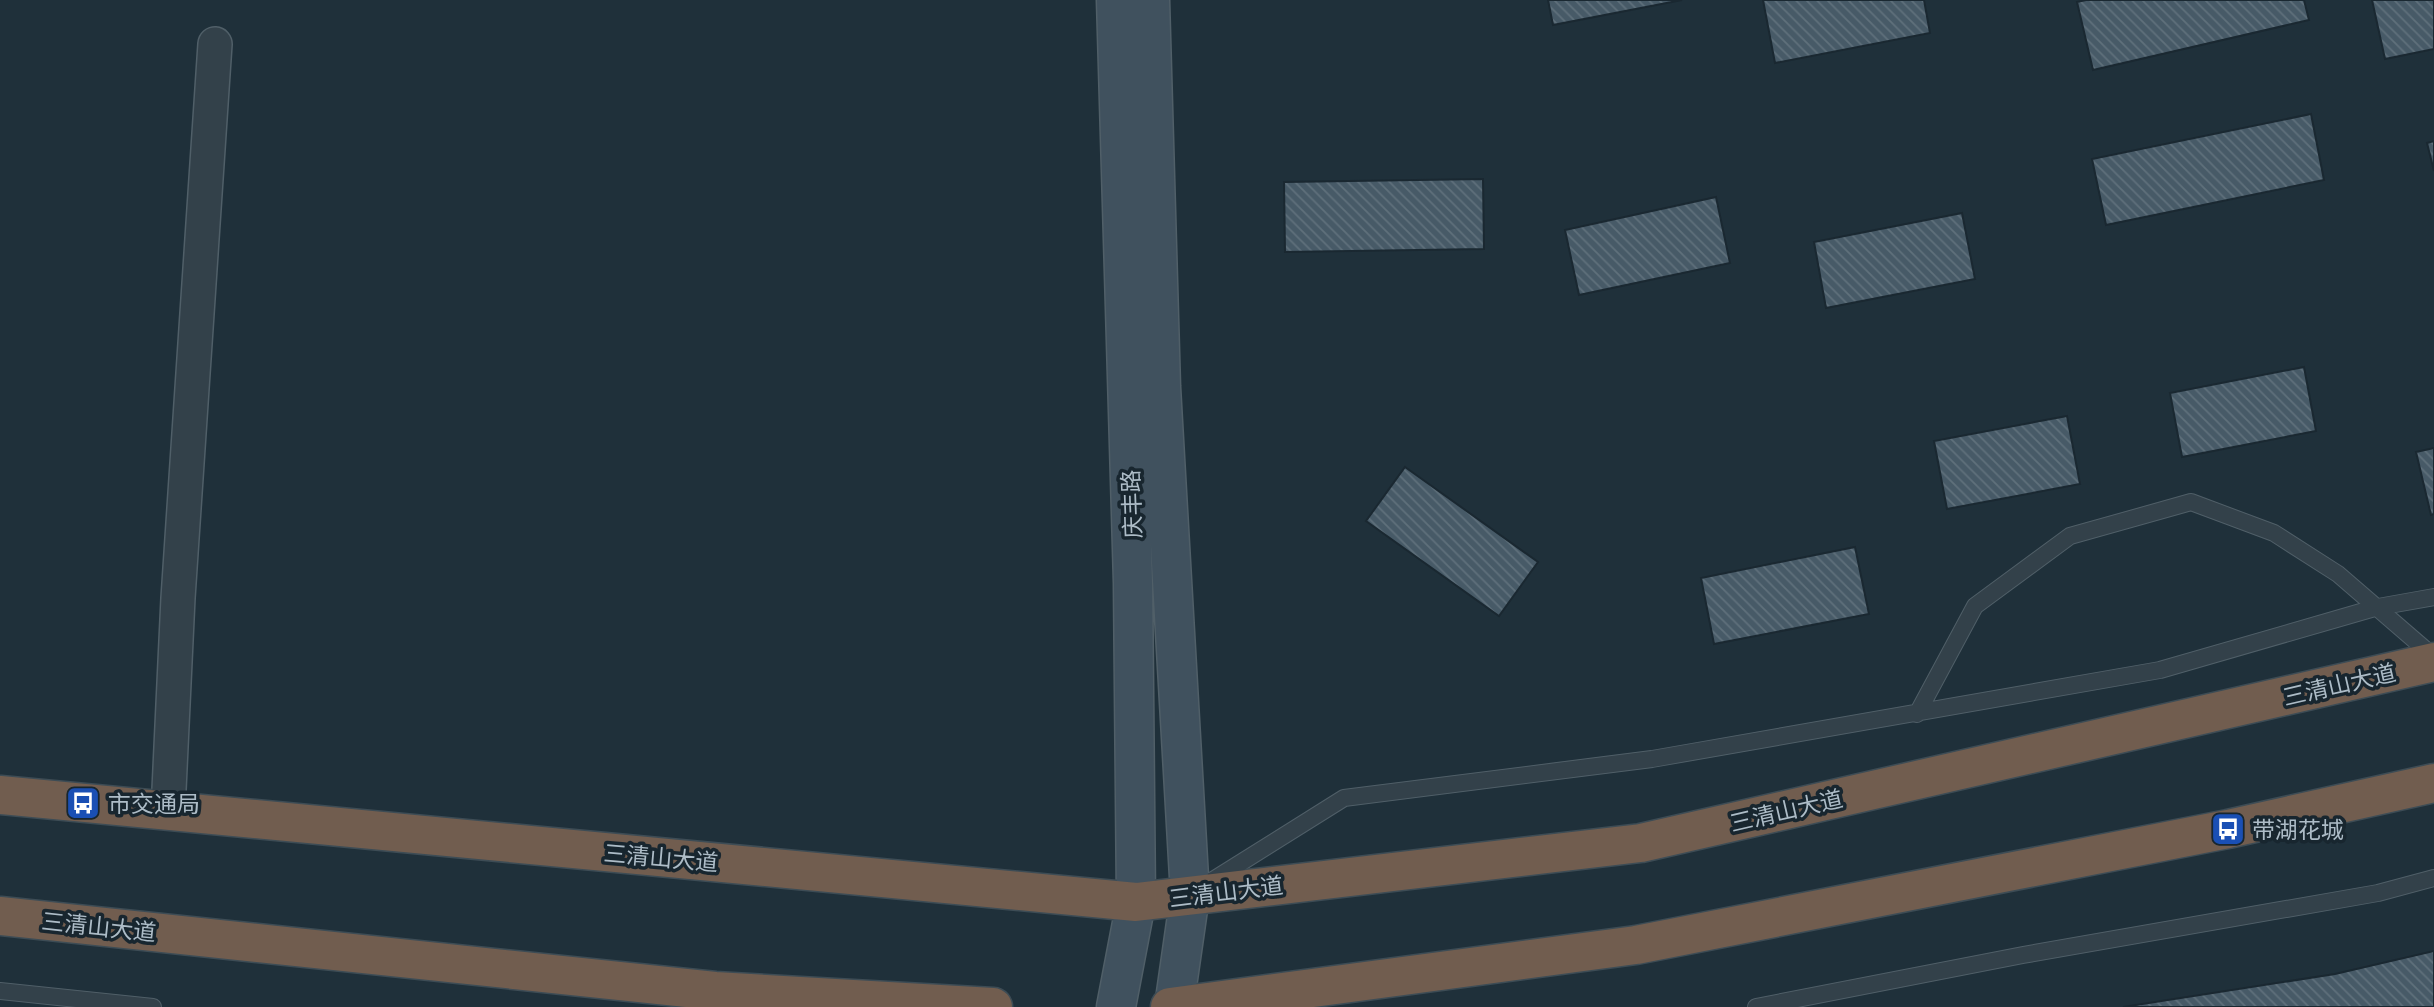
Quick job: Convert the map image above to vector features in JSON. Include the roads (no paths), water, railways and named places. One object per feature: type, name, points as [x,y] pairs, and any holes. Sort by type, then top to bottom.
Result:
[{"type":"highway","name":"三清山大道","points":[[0,794],[1136,902],[1641,843],[2434,662]]},
{"type":"highway","points":[[1173,1007],[1636,944],[2228,829],[2434,783]]},
{"type":"highway","name":"三清山大道","points":[[0,916],[715,991],[993,1007]]},
{"type":"main road","name":"庆丰路","points":[[1116,0],[1133,583],[1136,902],[1116,1007]]},
{"type":"main road","points":[[1150,0],[1161,387],[1190,895],[1173,1007]]},
{"type":"street","points":[[168,811],[178,598],[215,44]]},
{"type":"lane","points":[[1917,714],[1975,606],[2070,536],[2191,502],[2274,533],[2338,574],[2434,657]]},
{"type":"lane","points":[[1190,895],[1344,798],[1652,759],[2160,670],[2378,607],[2434,597]]},
{"type":"lane","points":[[1756,1007],[2023,955],[2378,893],[2434,878]]},
{"type":"lane","points":[[0,991],[153,1007]]},
{"type":"place","name":"市交通局","points":[[83,803]]},
{"type":"place","name":"带湖花城","points":[[2228,829]]}]
